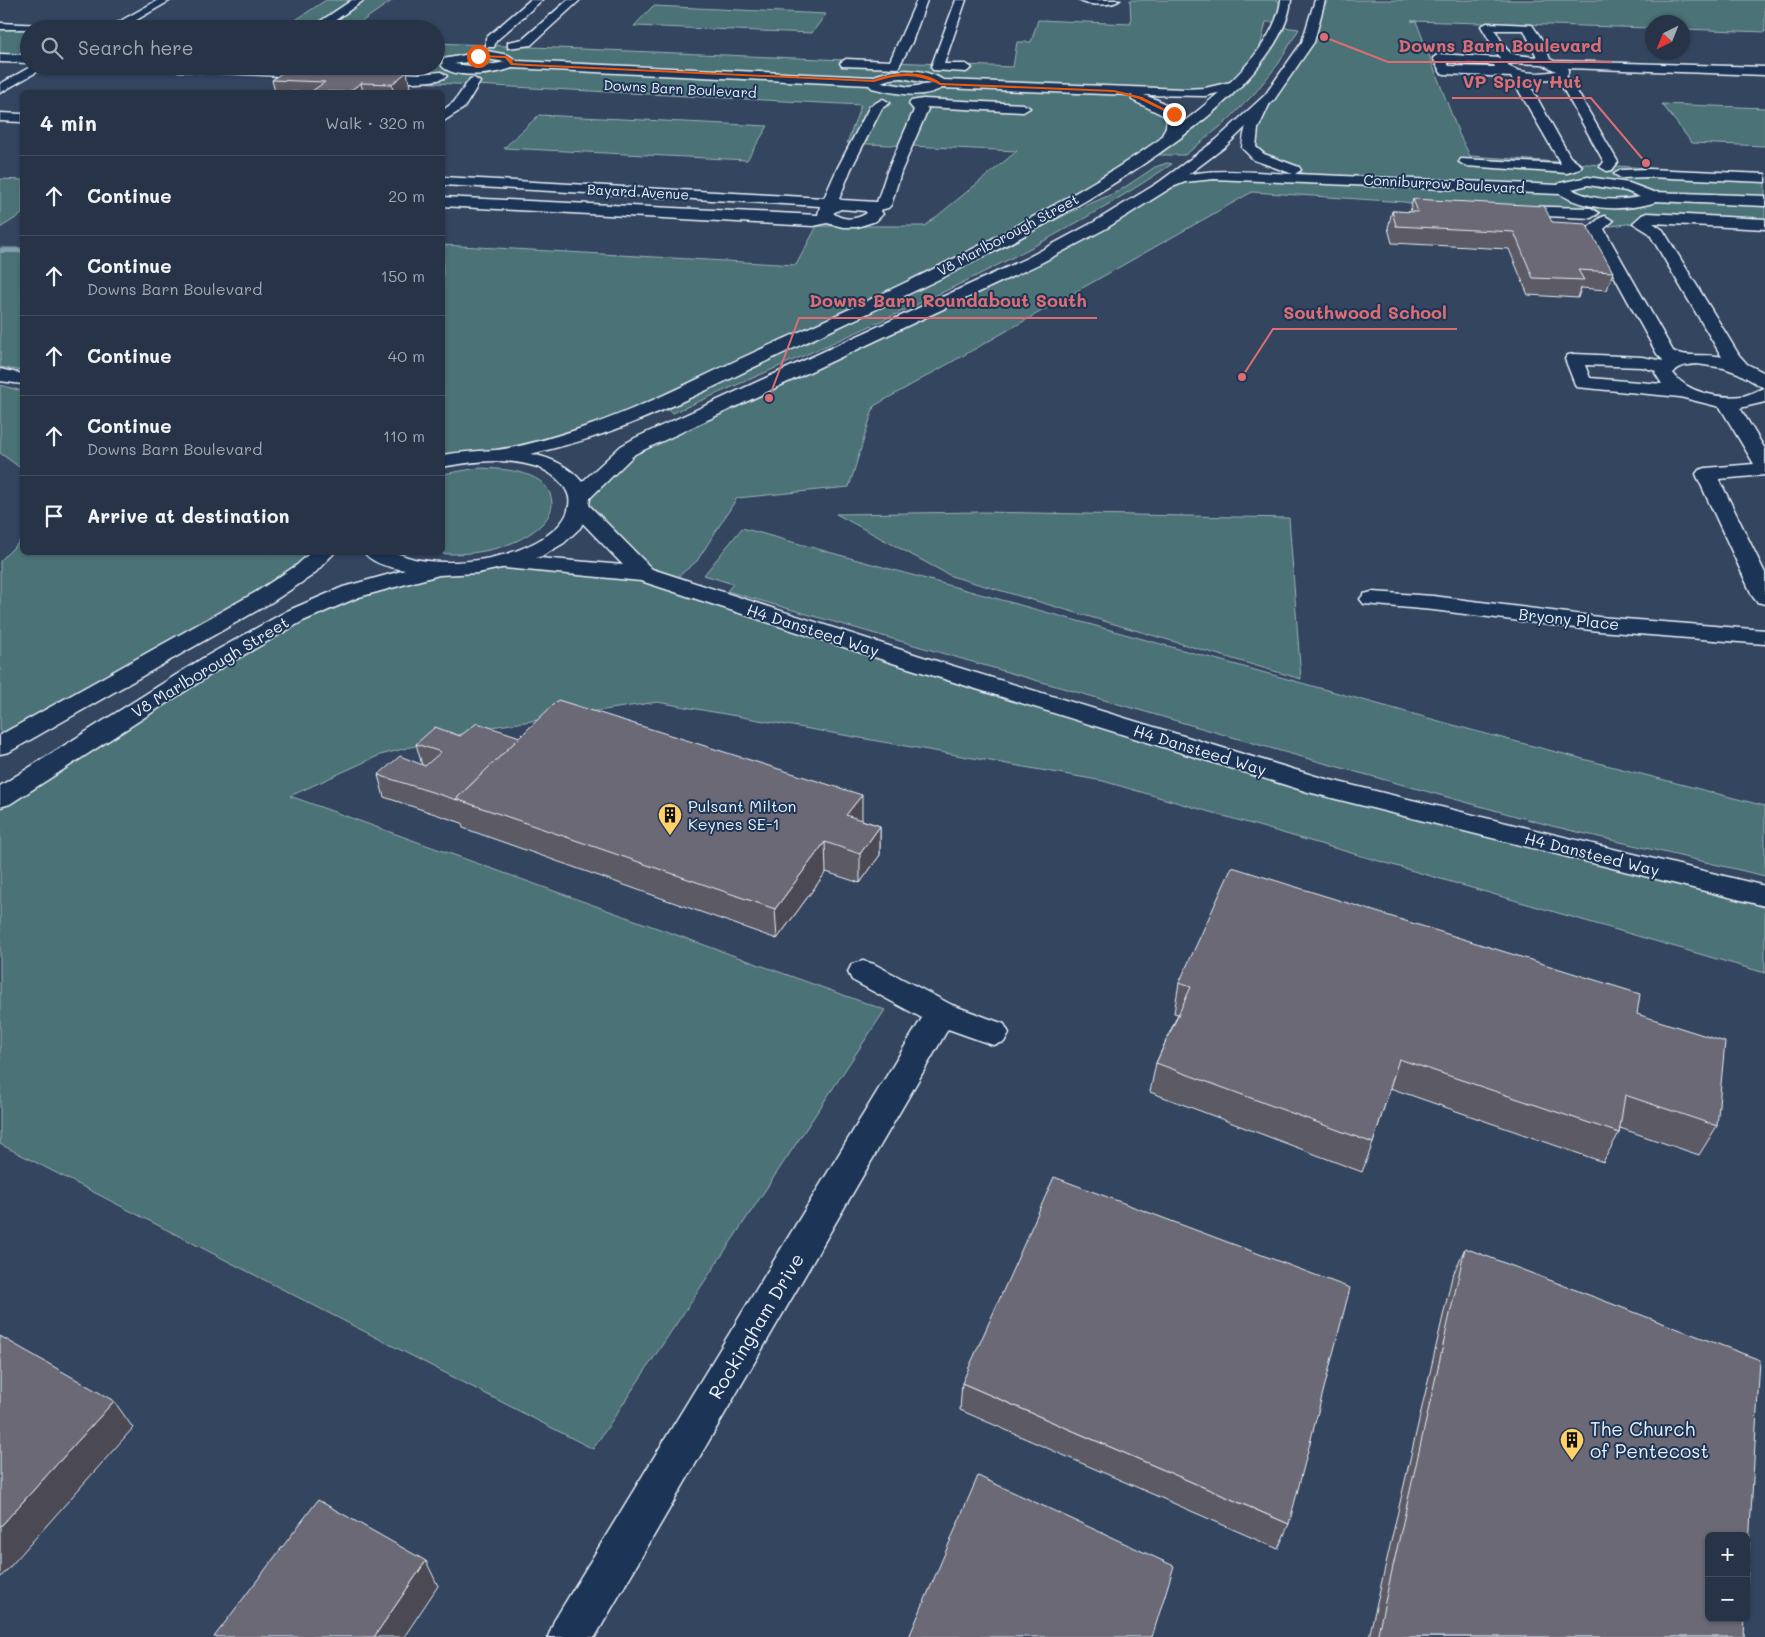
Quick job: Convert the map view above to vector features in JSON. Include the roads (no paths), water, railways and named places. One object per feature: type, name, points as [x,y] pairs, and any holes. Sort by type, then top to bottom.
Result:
[{"type":"street","points":[[130,20],[166,0]]},
{"type":"street","points":[[329,20],[359,0]]},
{"type":"street","points":[[484,45],[537,0]]},
{"type":"street","points":[[445,116],[459,105],[478,81],[491,73],[492,69],[508,60],[514,47],[527,42],[575,0]]},
{"type":"street","points":[[922,0],[906,42],[890,76],[876,99],[878,106],[844,169],[831,200],[833,210],[858,204],[871,207],[883,205],[961,0]]},
{"type":"street","points":[[1084,0],[1115,0]]},
{"type":"street","name":"V8 Marlborough Street","points":[[501,456],[608,425],[647,409],[922,281],[1057,210],[1167,140],[1194,121],[1235,85],[1257,61],[1282,20],[1286,0]]},
{"type":"street","name":"Conniburrow Boulevard","points":[[1320,0],[1315,23],[1306,47],[1286,77],[1245,128],[1249,148],[1259,157],[1277,166],[1324,179]]},
{"type":"street","points":[[0,26],[20,27]]},
{"type":"street","points":[[1608,167],[1610,162],[1565,81],[1528,27],[1487,26],[1509,66],[1520,79],[1564,160],[1569,177],[1616,217],[1655,230],[1732,358],[1760,383]]},
{"type":"street","points":[[446,64],[462,51],[484,45],[539,50]]},
{"type":"street","points":[[462,51],[508,60]]},
{"type":"street","points":[[0,58],[20,59]]},
{"type":"street","name":"Downs Barn Boulevard","points":[[508,60],[874,81],[876,85],[890,76]]},
{"type":"street","points":[[837,62],[929,88],[1023,108]]},
{"type":"street","points":[[890,76],[910,62]]},
{"type":"street","points":[[924,63],[929,88]]},
{"type":"street","points":[[446,64],[492,69]]},
{"type":"street","points":[[1509,66],[1538,77],[1555,68],[1578,76],[1765,84]]},
{"type":"street","points":[[1509,66],[1765,71]]},
{"type":"street","points":[[876,99],[929,88],[975,68]]},
{"type":"street","points":[[0,89],[25,75]]},
{"type":"street","points":[[432,90],[442,75]]},
{"type":"street","points":[[359,76],[441,78],[454,84],[501,80]]},
{"type":"street","points":[[929,88],[1184,93],[1205,92],[1235,85]]},
{"type":"street","points":[[1114,91],[1140,98],[1174,114],[1173,127],[1167,140]]},
{"type":"street","points":[[0,117],[20,118]]},
{"type":"street","name":"V8 Marlborough Street","points":[[503,562],[532,552],[555,539],[571,524],[580,502],[628,450],[951,301],[1061,245],[1160,187],[1245,128]]},
{"type":"street","points":[[1466,162],[1609,183],[1648,173],[1765,178]]},
{"type":"street","points":[[1569,177],[1608,167]]},
{"type":"street","points":[[1608,167],[1642,190],[1645,199]]},
{"type":"street","name":"Conniburrow Boulevard","points":[[1160,187],[1182,178],[1198,176],[1324,179],[1569,177]]},
{"type":"street","name":"Bayard Avenue","points":[[445,181],[822,202],[833,210],[814,221],[445,201]]},
{"type":"street","points":[[1616,217],[1606,203],[1645,199],[1765,201]]},
{"type":"street","points":[[1645,199],[1596,228],[1672,364]]},
{"type":"street","points":[[1497,211],[1765,224]]},
{"type":"street","points":[[1574,359],[1672,364],[1707,360],[1760,383],[1749,401],[1727,402],[1711,400],[1682,391],[1583,384],[1574,359]]},
{"type":"street","points":[[1672,364],[1664,373],[1666,379],[1682,391]]},
{"type":"street","points":[[0,375],[20,379]]},
{"type":"street","points":[[1727,402],[1765,468],[1706,474],[1765,597]]},
{"type":"street","points":[[448,458],[501,456]]},
{"type":"street","name":"H4 Dansteed Way","points":[[501,456],[530,460],[555,468],[572,480],[580,502],[648,576]]},
{"type":"street","name":"V8 Marlborough Street","points":[[0,746],[264,596],[305,570],[321,555]]},
{"type":"street","points":[[382,555],[402,564],[435,569],[481,566],[503,562]]},
{"type":"street","name":"H4 Dansteed Way","points":[[503,562],[648,576],[911,661],[1317,786],[1765,896]]},
{"type":"street","name":"V8 Marlborough Street","points":[[0,798],[212,663],[295,616],[351,592],[435,569]]},
{"type":"street","name":"Bryony Place","points":[[1372,599],[1430,593],[1599,624],[1765,637]]},
{"type":"street","points":[[863,972],[941,1014],[993,1033]]},
{"type":"street","name":"Rockingham Drive","points":[[570,1637],[941,1014]]},
{"type":"waterway","points":[[0,251],[20,251]]},
{"type":"place","name":"Downs Barn Boulevard","points":[[1324,37]]},
{"type":"place","name":"VP Spicy Hut","points":[[1646,163]]},
{"type":"place","name":"Southwood School","points":[[1242,377]]},
{"type":"place","name":"Downs Barn Roundabout South","points":[[769,398]]},
{"type":"place","name":"Pulsant Milton Keynes SE-1","points":[[670,836]]},
{"type":"place","name":"The Church of Pentecost","points":[[1572,1461]]}]
